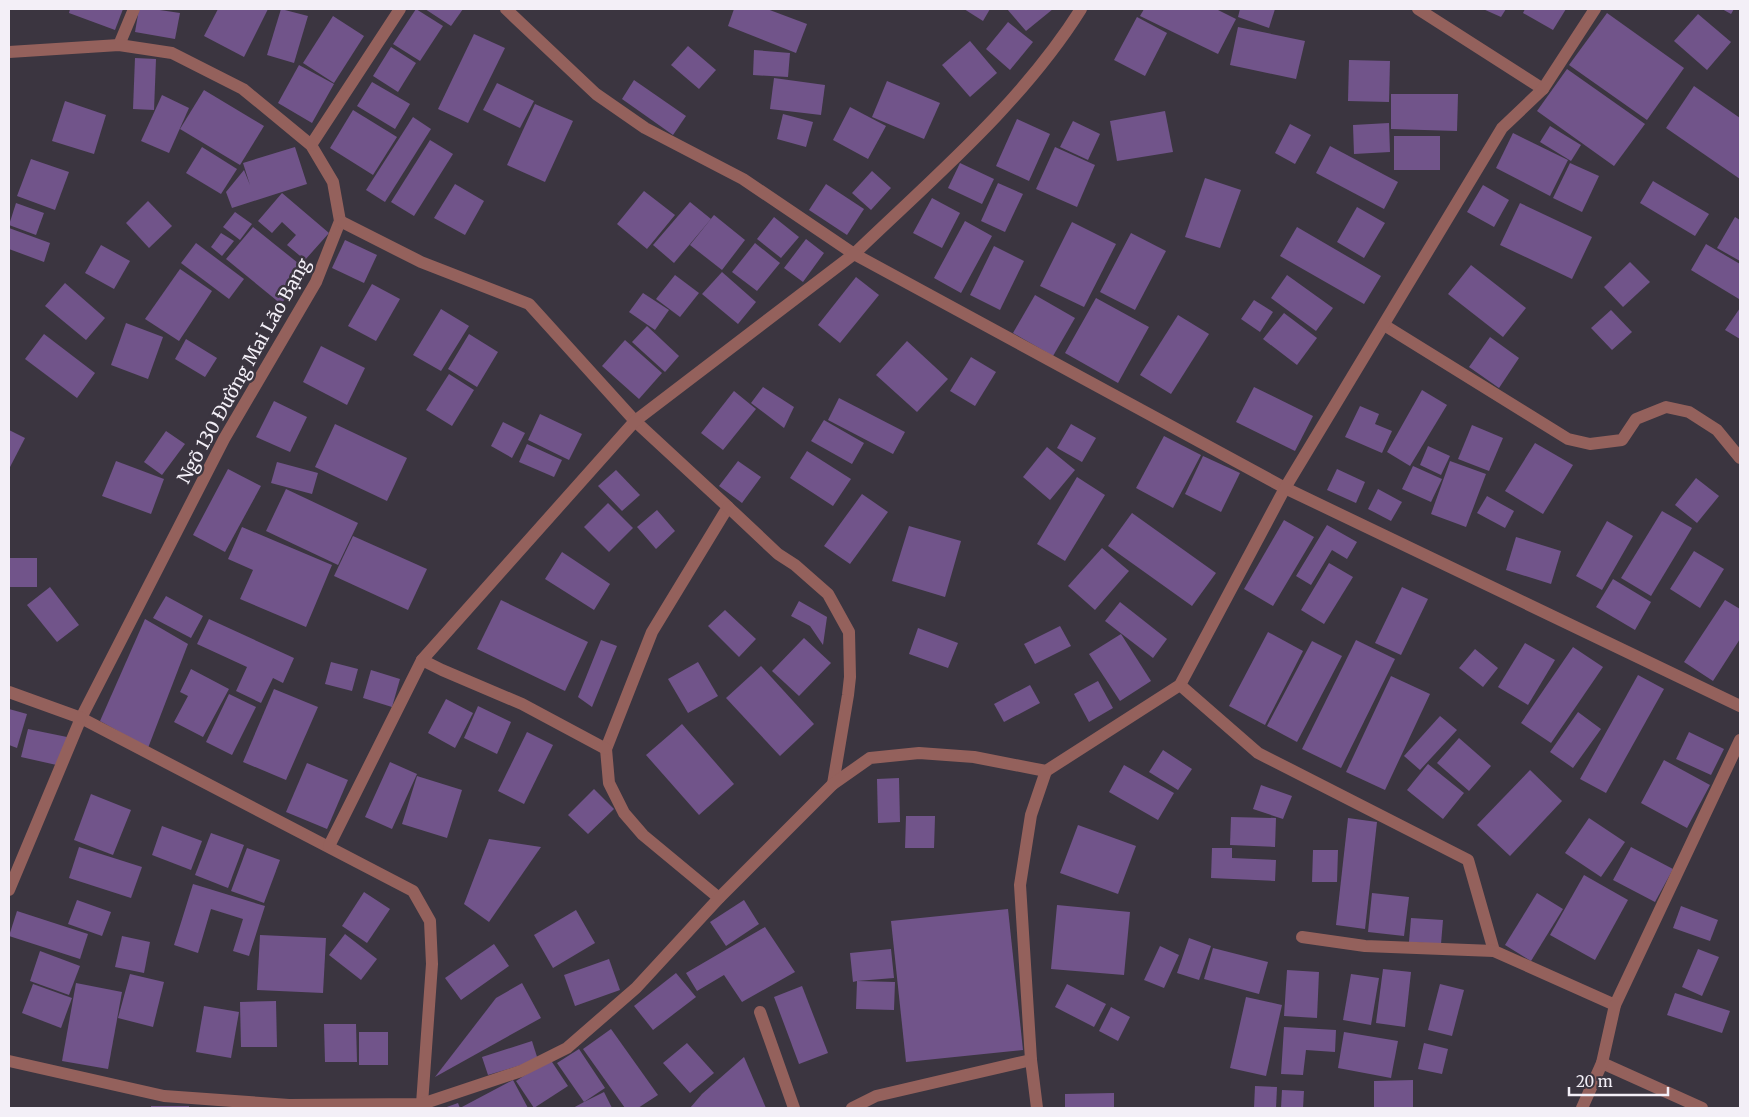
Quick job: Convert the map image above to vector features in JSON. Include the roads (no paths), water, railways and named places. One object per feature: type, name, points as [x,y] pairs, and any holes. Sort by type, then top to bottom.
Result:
[{"type":"street","points":[[119,45],[134,9]]},
{"type":"street","points":[[311,145],[400,9]]},
{"type":"street","points":[[506,9],[596,94],[645,128],[743,180],[854,254],[1285,488],[1740,706]]},
{"type":"street","points":[[328,846],[422,660],[635,421],[854,254],[968,144],[1030,79],[1081,9]]},
{"type":"street","points":[[1418,9],[1543,89]]},
{"type":"street","points":[[1037,1108],[1031,1060],[1020,885],[1031,815],[1046,771],[1180,684],[1285,488],[1502,128],[1543,89],[1595,9]]},
{"type":"street","points":[[9,52],[119,45],[172,53],[243,89],[311,145],[333,182],[340,221],[422,262],[529,304],[635,421],[778,554],[795,565],[828,594],[849,632],[850,678],[833,784]]},
{"type":"street","name":"Ngõ 130 Đường Mai Lão Bạng","points":[[9,890],[81,718],[224,439],[316,282],[340,221]]},
{"type":"street","points":[[1384,325],[1568,439],[1590,444],[1622,440],[1636,419],[1666,407],[1689,412],[1717,430],[1740,458]]},
{"type":"street","points":[[719,898],[643,835],[624,813],[609,783],[606,749],[652,632],[728,507]]},
{"type":"street","points":[[422,660],[522,704],[606,749]]},
{"type":"street","points":[[1180,684],[1258,753],[1468,860],[1494,952]]},
{"type":"street","points":[[9,692],[81,718],[413,891],[430,921],[432,964],[423,1106]]},
{"type":"street","points":[[1582,1108],[1602,1064],[1615,1005],[1740,740]]},
{"type":"street","points":[[9,1061],[164,1096],[289,1107],[423,1106],[521,1071],[567,1048],[636,988],[719,898],[833,784],[870,758],[919,753],[974,757],[1046,771]]},
{"type":"street","points":[[1302,937],[1365,946],[1494,952],[1615,1005]]},
{"type":"street","points":[[760,1012],[794,1108]]},
{"type":"street","points":[[852,1108],[876,1096],[1031,1060]]},
{"type":"street","points":[[1602,1064],[1702,1108]]}]
